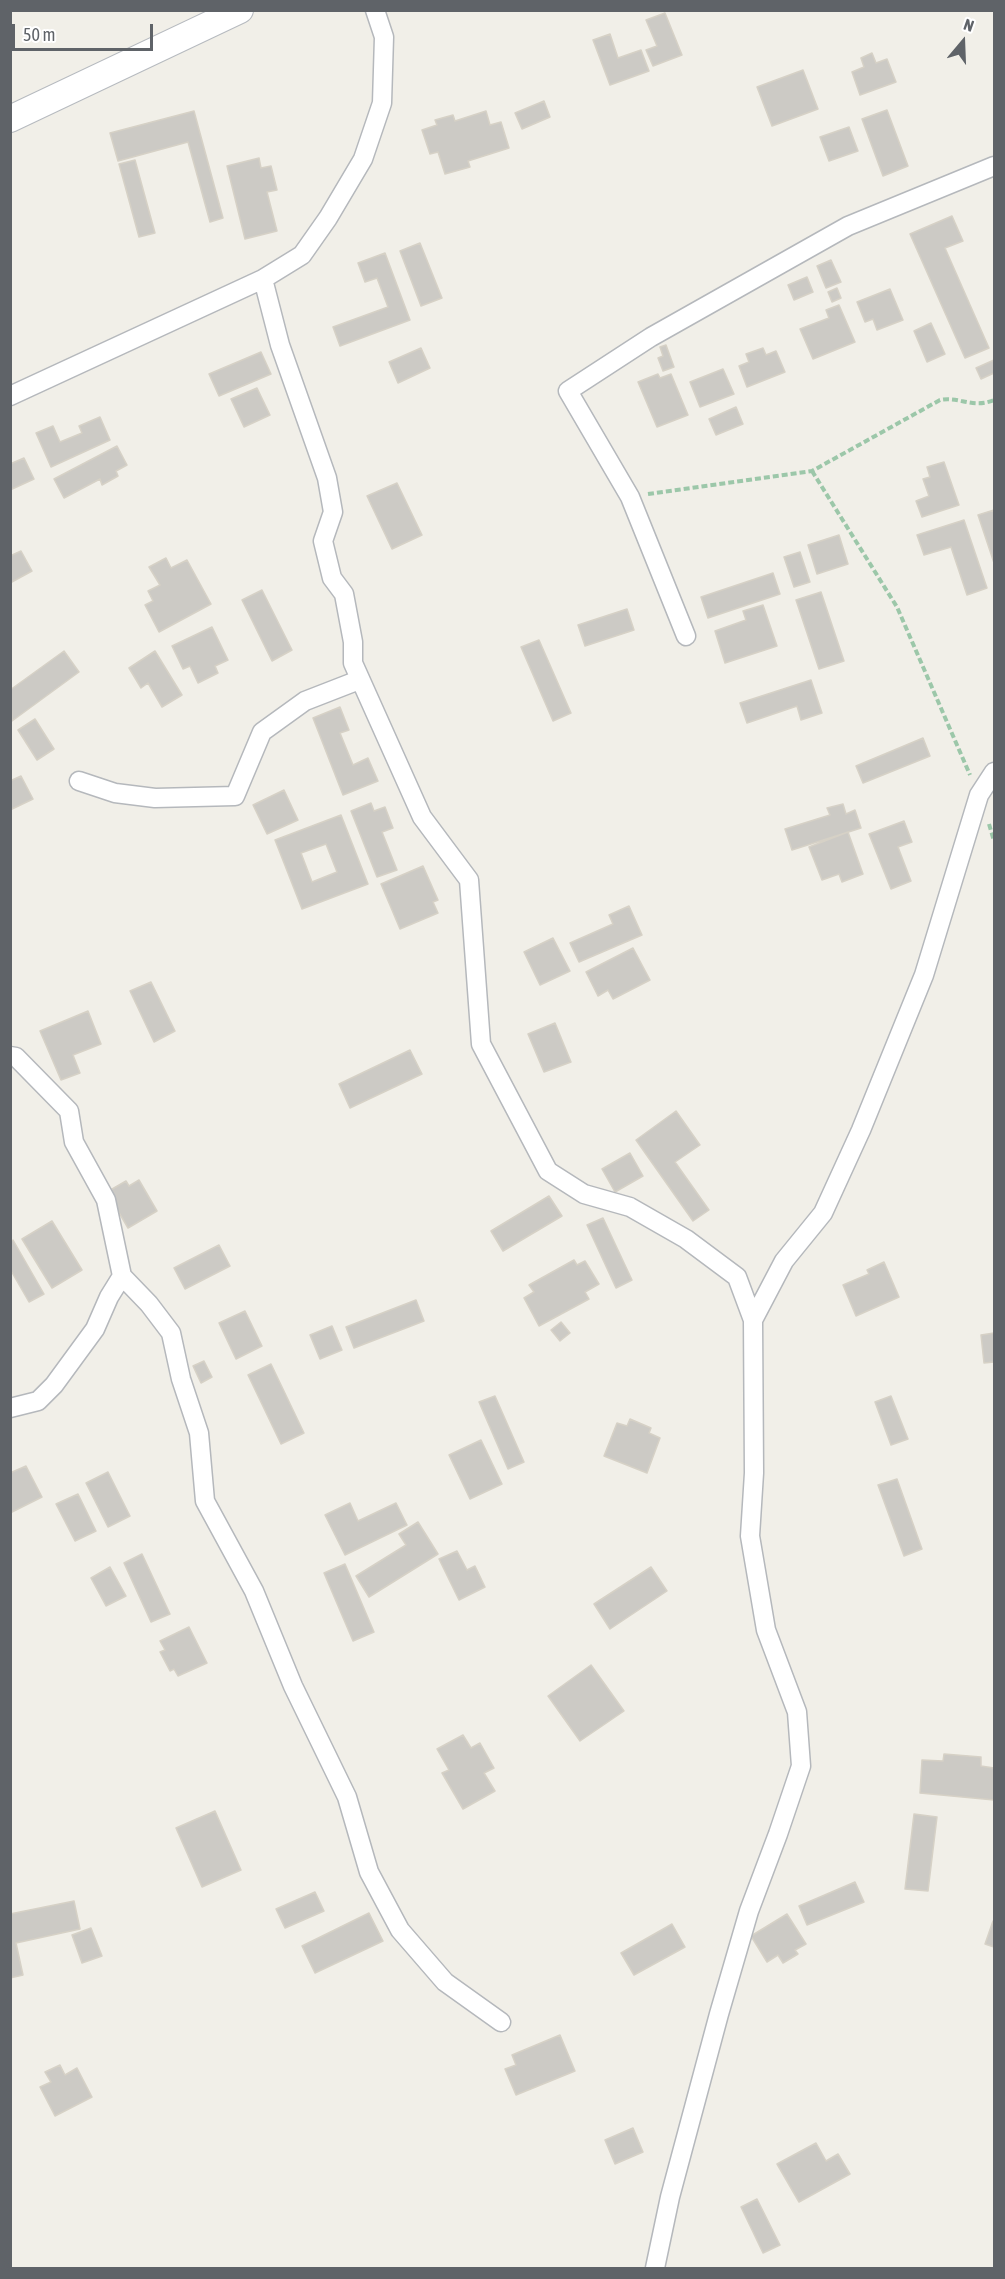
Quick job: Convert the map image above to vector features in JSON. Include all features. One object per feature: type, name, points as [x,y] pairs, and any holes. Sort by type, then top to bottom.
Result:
[{"type":"street","points":[[10,119],[240,10]]},
{"type":"street","points":[[10,396],[263,279],[302,255],[328,218],[363,159],[382,103],[384,37],[375,10]]},
{"type":"street","points":[[686,636],[630,497],[568,391],[651,337],[848,226],[994,166]]},
{"type":"street","points":[[263,279],[280,345],[327,478],[333,512],[323,541],[332,578],[344,594],[353,642],[353,663],[422,818],[469,880],[481,1044],[548,1171],[584,1194],[630,1206],[686,1239],[737,1277],[753,1320],[754,1473],[750,1536],[766,1630],[797,1712],[801,1766],[749,1911],[719,2014],[670,2197],[655,2268]]},
{"type":"street","points":[[79,781],[115,793],[155,798],[235,796],[262,732],[305,701],[359,680]]},
{"type":"street","points":[[753,1320],[784,1261],[823,1213],[861,1130],[924,975],[979,795],[994,772]]},
{"type":"street","points":[[10,1056],[16,1056],[69,1111],[74,1142],[106,1200],[122,1276],[149,1304],[171,1334],[181,1379],[199,1433],[205,1501],[254,1591],[293,1686],[347,1797],[369,1872],[399,1930],[445,1982],[501,2022]]},
{"type":"street","points":[[10,1408],[38,1401],[54,1385],[95,1329],[109,1297],[122,1276]]},
{"type":"path","points":[[630,497],[812,471],[940,400],[975,404],[994,400]]},
{"type":"path","points":[[812,471],[897,607],[979,795],[994,841]]},
{"type":"building","points":[[665,13],[682,55],[653,66],[646,50],[657,46],[646,20]]},
{"type":"building","points":[[610,34],[618,58],[641,50],[649,71],[610,85],[593,40]]},
{"type":"building","points":[[872,53],[876,63],[887,59],[896,82],[860,95],[852,72],[864,67],[861,58]]},
{"type":"building","points":[[803,70],[818,109],[772,126],[757,87]]},
{"type":"building","points":[[544,101],[550,117],[522,129],[515,113]]},
{"type":"building","points":[[887,110],[908,166],[883,176],[862,119]]},
{"type":"building","points":[[194,111],[223,218],[210,222],[188,142],[118,161],[110,133]]},
{"type":"building","points":[[486,111],[490,125],[501,122],[509,148],[468,161],[470,167],[445,174],[438,152],[430,154],[422,130],[437,125],[435,120],[453,115],[455,121]]},
{"type":"building","points":[[849,127],[858,151],[829,161],[820,137]]},
{"type":"building","points":[[259,158],[261,168],[271,166],[277,190],[267,192],[277,231],[245,239],[227,166]]},
{"type":"building","points":[[135,160],[155,233],[139,237],[119,164]]},
{"type":"building","points":[[952,216],[963,241],[945,248],[989,348],[965,358],[910,234]]},
{"type":"building","points":[[420,243],[442,298],[421,306],[400,251]]},
{"type":"building","points":[[385,253],[410,320],[340,346],[333,327],[388,307],[377,278],[365,282],[358,263]]},
{"type":"building","points":[[831,260],[841,282],[826,288],[817,266]]},
{"type":"building","points":[[807,277],[813,292],[794,300],[788,285]]},
{"type":"building","points":[[837,288],[841,298],[832,302],[828,292]]},
{"type":"building","points":[[890,289],[903,320],[877,330],[873,319],[865,322],[857,302]]},
{"type":"building","points":[[839,305],[855,342],[813,359],[800,329],[829,318],[826,310]]},
{"type":"building","points":[[931,323],[945,354],[927,362],[914,331]]},
{"type":"building","points":[[666,345],[674,367],[663,371],[658,358],[663,356],[660,347]]},
{"type":"building","points":[[421,348],[430,368],[398,383],[389,362]]},
{"type":"building","points":[[763,348],[766,355],[776,351],[785,372],[747,387],[739,366],[749,362],[746,354]]},
{"type":"building","points":[[261,352],[271,374],[219,396],[209,374]]},
{"type":"building","points":[[994,360],[994,373],[981,379],[976,368]]},
{"type":"building","points":[[723,369],[734,394],[700,407],[690,382]]},
{"type":"building","points":[[658,374],[660,378],[671,374],[688,415],[657,427],[638,382]]},
{"type":"building","points":[[257,388],[270,415],[244,427],[231,399]]},
{"type":"building","points":[[736,407],[743,424],[716,435],[709,419]]},
{"type":"building","points":[[100,417],[110,440],[51,467],[36,433],[53,426],[60,442],[82,433],[79,426]]},
{"type":"building","points":[[117,446],[127,465],[116,471],[118,476],[102,485],[100,479],[64,498],[54,479]]},
{"type":"building","points":[[24,458],[34,479],[10,490],[10,464]]},
{"type":"building","points":[[944,462],[959,505],[922,517],[916,501],[929,496],[923,479],[930,477],[927,467]]},
{"type":"building","points":[[397,483],[422,535],[392,549],[367,496]]},
{"type":"building","points":[[994,510],[994,563],[978,515]]},
{"type":"building","points":[[964,520],[987,588],[967,595],[951,547],[924,555],[917,535]]},
{"type":"building","points":[[839,535],[848,564],[817,574],[808,545]]},
{"type":"building","points":[[21,551],[32,571],[10,583],[10,556]]},
{"type":"building","points":[[800,552],[810,582],[794,587],[784,557]]},
{"type":"building","points":[[166,558],[171,568],[187,560],[211,604],[159,632],[145,605],[153,601],[148,591],[160,585],[149,567]]},
{"type":"building","points":[[773,573],[780,594],[708,618],[701,597]]},
{"type":"building","points":[[262,590],[292,650],[272,661],[242,600]]},
{"type":"building","points":[[821,592],[844,661],[819,669],[796,600]]},
{"type":"building","points":[[763,605],[777,646],[725,663],[715,631],[746,620],[743,611]]},
{"type":"building","points":[[627,609],[634,630],[585,646],[578,625]]},
{"type":"building","points":[[212,627],[228,660],[215,666],[218,673],[198,683],[190,666],[183,669],[172,646]]},
{"type":"building","points":[[539,640],[571,713],[553,721],[521,647]]},
{"type":"building","points":[[64,651],[79,672],[12,721],[10,690]]},
{"type":"building","points":[[155,651],[182,695],[162,707],[148,683],[141,688],[129,668]]},
{"type":"building","points":[[811,680],[822,713],[801,720],[797,706],[747,723],[740,703]]},
{"type":"building","points":[[340,707],[349,730],[340,733],[353,765],[368,758],[378,781],[343,795],[313,718]]},
{"type":"building","points":[[35,719],[54,749],[37,760],[18,730]]},
{"type":"building","points":[[923,738],[930,756],[863,783],[856,766]]},
{"type":"building","points":[[21,776],[33,799],[10,810],[10,781]]},
{"type":"building","points":[[284,790],[298,820],[267,834],[253,805]]},
{"type":"building","points":[[371,803],[374,811],[385,807],[393,828],[382,832],[397,870],[377,877],[351,811]]},
{"type":"building","points":[[843,804],[846,814],[855,810],[861,828],[792,850],[785,829],[830,815],[827,808]]},
{"type":"building","points":[[341,815],[368,884],[302,909],[275,840]],"holes":[[[326,844],[337,872],[312,882],[301,853]]]},
{"type":"building","points":[[904,821],[912,842],[898,847],[911,881],[891,889],[869,834]]},
{"type":"building","points":[[848,832],[863,874],[842,882],[839,874],[822,880],[809,847]]},
{"type":"building","points":[[423,866],[438,900],[433,902],[438,913],[400,929],[381,884]]},
{"type":"building","points":[[629,906],[642,935],[579,962],[570,943],[613,924],[609,915]]},
{"type":"building","points":[[553,938],[570,971],[540,985],[524,952]]},
{"type":"building","points":[[633,948],[650,980],[613,999],[608,990],[598,996],[586,972]]},
{"type":"building","points":[[151,982],[175,1031],[154,1042],[130,991]]},
{"type":"building","points":[[88,1011],[101,1044],[73,1055],[80,1073],[61,1080],[40,1031]]},
{"type":"building","points":[[555,1023],[571,1062],[544,1072],[528,1034]]},
{"type":"building","points":[[410,1050],[422,1074],[350,1108],[339,1084]]},
{"type":"building","points":[[676,1111],[700,1145],[675,1162],[709,1210],[693,1221],[636,1140]]},
{"type":"building","points":[[630,1153],[643,1176],[615,1192],[602,1169]]},
{"type":"building","points":[[139,1180],[157,1211],[128,1228],[107,1192],[126,1181],[129,1186]]},
{"type":"building","points":[[549,1196],[562,1216],[503,1251],[491,1231]]},
{"type":"building","points":[[603,1218],[632,1280],[616,1288],[587,1225]]},
{"type":"building","points":[[52,1221],[82,1270],[52,1288],[22,1239]]},
{"type":"building","points":[[13,1240],[44,1294],[29,1302],[10,1269],[10,1242]]},
{"type":"building","points":[[219,1245],[230,1266],[185,1289],[174,1268]]},
{"type":"building","points":[[574,1260],[577,1265],[585,1261],[599,1284],[585,1292],[589,1299],[539,1326],[524,1298],[534,1292],[529,1285]]},
{"type":"building","points":[[884,1262],[899,1297],[856,1316],[843,1285],[869,1274],[867,1270]]},
{"type":"building","points":[[416,1300],[424,1321],[354,1348],[346,1327]]},
{"type":"building","points":[[245,1311],[262,1346],[236,1359],[219,1323]]},
{"type":"building","points":[[561,1322],[570,1333],[560,1341],[551,1330]]},
{"type":"building","points":[[332,1326],[342,1350],[320,1359],[310,1335]]},
{"type":"building","points":[[994,1333],[994,1362],[984,1363],[981,1335]]},
{"type":"building","points":[[204,1361],[212,1377],[201,1383],[193,1366]]},
{"type":"building","points":[[271,1364],[304,1433],[281,1444],[248,1375]]},
{"type":"building","points":[[495,1396],[524,1462],[508,1469],[479,1402]]},
{"type":"building","points":[[891,1396],[908,1439],[891,1445],[875,1402]]},
{"type":"building","points":[[630,1419],[651,1428],[649,1433],[660,1438],[647,1473],[604,1456],[617,1423],[627,1426]]},
{"type":"building","points":[[481,1440],[502,1484],[470,1499],[449,1455]]},
{"type":"building","points":[[26,1466],[42,1497],[10,1513],[10,1473]]},
{"type":"building","points":[[108,1472],[130,1516],[108,1527],[86,1483]]},
{"type":"building","points":[[897,1479],[922,1549],[904,1556],[878,1485]]},
{"type":"building","points":[[78,1494],[96,1531],[75,1541],[56,1504]]},
{"type":"building","points":[[350,1503],[358,1521],[396,1503],[407,1525],[345,1555],[325,1515]]},
{"type":"building","points":[[418,1522],[438,1554],[369,1597],[356,1576],[406,1545],[399,1534]]},
{"type":"building","points":[[457,1551],[467,1570],[475,1566],[485,1587],[459,1600],[439,1559]]},
{"type":"building","points":[[142,1554],[170,1614],[151,1622],[124,1563]]},
{"type":"building","points":[[345,1564],[374,1632],[353,1641],[324,1573]]},
{"type":"building","points":[[110,1567],[126,1596],[106,1606],[91,1578]]},
{"type":"building","points":[[651,1567],[667,1591],[610,1629],[594,1604]]},
{"type":"building","points":[[189,1627],[207,1663],[178,1676],[174,1669],[170,1671],[160,1652],[165,1650],[160,1641]]},
{"type":"building","points":[[591,1665],[624,1711],[580,1741],[548,1696]]},
{"type":"building","points":[[463,1735],[471,1748],[480,1743],[494,1768],[484,1773],[495,1791],[463,1809],[442,1773],[449,1770],[437,1749]]},
{"type":"building","points":[[944,1754],[981,1757],[981,1766],[994,1768],[994,1800],[920,1793],[922,1760],[943,1761]]},
{"type":"building","points":[[215,1811],[241,1870],[202,1887],[176,1828]]},
{"type":"building","points":[[914,1814],[937,1817],[928,1891],[905,1889]]},
{"type":"building","points":[[855,1882],[864,1902],[807,1925],[799,1906]]},
{"type":"building","points":[[315,1892],[324,1911],[285,1928],[276,1909]]},
{"type":"building","points":[[74,1901],[80,1929],[16,1943],[23,1975],[10,1978],[10,1914]]},
{"type":"building","points":[[369,1913],[383,1941],[315,1973],[302,1946]]},
{"type":"building","points":[[787,1914],[806,1944],[795,1950],[798,1954],[783,1963],[778,1955],[767,1962],[751,1936]]},
{"type":"building","points":[[994,1922],[994,1947],[985,1944]]},
{"type":"building","points":[[672,1924],[685,1947],[634,1975],[621,1953]]},
{"type":"building","points":[[91,1928],[102,1956],[82,1963],[72,1935]]},
{"type":"building","points":[[560,2035],[575,2071],[516,2095],[505,2069],[516,2065],[512,2055]]},
{"type":"building","points":[[60,2065],[65,2075],[77,2068],[92,2097],[55,2116],[40,2087],[51,2082],[45,2072]]},
{"type":"building","points":[[633,2128],[643,2152],[615,2164],[605,2140]]},
{"type":"building","points":[[816,2143],[826,2161],[838,2154],[850,2174],[799,2202],[777,2164]]},
{"type":"building","points":[[757,2199],[780,2245],[763,2253],[741,2207]]}]
